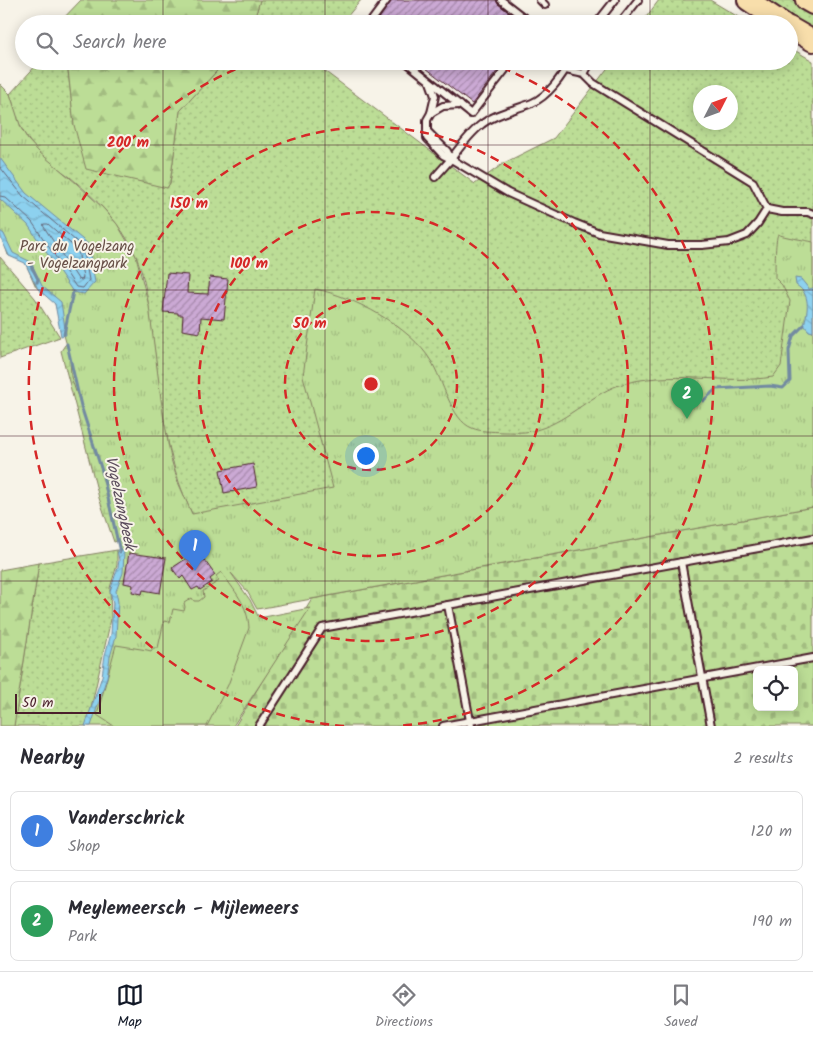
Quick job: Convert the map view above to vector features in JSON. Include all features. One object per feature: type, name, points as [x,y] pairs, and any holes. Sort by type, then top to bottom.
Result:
[{"type":"main road","points":[[748,0],[770,15]]},
{"type":"main road","points":[[806,0],[813,4]]},
{"type":"main road","points":[[798,32],[813,41]]},
{"type":"lane","points":[[376,15],[387,0]]},
{"type":"lane","points":[[501,0],[520,15]]},
{"type":"lane","points":[[603,15],[615,0]]},
{"type":"lane","points":[[626,15],[638,0]]},
{"type":"lane","points":[[415,70],[471,114],[505,70]]},
{"type":"lane","points":[[435,177],[482,124],[502,113],[534,102],[560,80],[566,70],[584,74],[593,83],[753,182],[767,209]]},
{"type":"lane","points":[[584,74],[586,70]]},
{"type":"lane","points":[[430,82],[435,96],[432,112],[427,120],[427,138],[443,155],[508,193],[599,233],[668,245],[702,245],[729,242],[747,235],[767,209]]},
{"type":"lane","points":[[432,112],[443,106],[460,105]]},
{"type":"lane","points":[[767,209],[813,214]]},
{"type":"lane","points":[[259,726],[322,628],[813,538]]},
{"type":"lane","points":[[680,562],[710,726]]},
{"type":"lane","points":[[448,604],[470,723]]},
{"type":"lane","points":[[443,726],[470,723],[813,658]]},
{"type":"green space","points":[[81,0],[260,0],[256,15],[67,15]]},
{"type":"green space","points":[[260,0],[361,0],[348,15],[256,15]]},
{"type":"green space","points":[[659,0],[710,0],[735,15],[648,15]]},
{"type":"green space","points":[[757,0],[794,0],[813,11],[813,33],[798,24],[798,15],[782,15]]},
{"type":"green space","points":[[798,52],[813,61],[813,507],[200,528],[188,506],[179,482],[166,433],[150,312],[142,273],[135,254],[123,232],[98,203],[32,145],[22,129],[10,94],[32,70],[68,70],[74,125],[167,188],[170,183],[180,111],[218,70],[323,70],[475,184],[504,163],[554,138],[606,70],[798,70]]},
{"type":"green space","points":[[68,70],[218,70],[180,111],[170,183],[167,188],[86,169],[74,125]]},
{"type":"green space","name":"Parc du Vogelzang - Vogelzangpark","points":[[0,84],[10,94],[21,128],[28,140],[39,152],[103,208],[117,224],[136,256],[149,306],[163,414],[171,459],[178,482],[192,514],[333,488],[303,376],[315,289],[346,298],[363,306],[396,325],[410,336],[431,361],[448,399],[458,417],[465,424],[483,431],[528,432],[555,422],[608,390],[638,380],[657,378],[754,379],[773,377],[781,366],[790,301],[782,285],[775,278],[778,234],[813,242],[813,507],[257,609],[247,591],[231,573],[250,600],[259,618],[310,608],[233,726],[88,726],[94,714],[113,633],[113,593],[122,557],[97,453],[71,377],[70,356],[55,304],[52,299],[36,287],[25,262],[8,255],[0,236]]},
{"type":"green space","points":[[0,257],[35,298],[60,337],[0,358]]},
{"type":"green space","points":[[69,343],[121,540],[114,542],[99,498],[61,351]]},
{"type":"green space","points":[[813,507],[813,726],[235,726],[312,599]]},
{"type":"green space","points":[[117,550],[117,565],[110,588],[111,619],[87,726],[14,726],[39,563]]},
{"type":"green space","points":[[39,563],[14,726],[0,726],[0,570]]},
{"type":"green space","points":[[221,572],[243,605],[249,628],[228,685],[207,726],[114,726],[97,715],[116,645],[151,651],[153,648],[158,648],[164,621],[170,622],[173,609],[184,611],[184,603],[192,598],[194,601],[199,601],[204,597],[203,591],[219,581],[216,576]]},
{"type":"water","points":[[0,158],[26,193],[88,244],[95,282],[84,294],[73,292],[28,225],[0,199]]},
{"type":"water","points":[[0,231],[4,234],[13,253],[31,262],[42,286],[61,302],[66,335],[61,336],[55,304],[38,289],[25,263],[9,256]]},
{"type":"water","points":[[795,278],[801,279],[809,289],[813,288],[813,332],[809,331],[804,325],[807,303],[804,293],[796,285]]},
{"type":"water","points":[[121,549],[124,552],[123,573],[116,591],[118,602],[116,636],[107,677],[91,726],[85,726],[102,676],[111,634],[113,603],[110,591],[118,567],[117,550]]},
{"type":"building","points":[[392,0],[496,0],[498,4],[512,15],[381,15]]},
{"type":"building","points":[[429,70],[498,70],[472,104]]},
{"type":"building","points":[[167,273],[188,275],[187,293],[208,294],[210,277],[228,279],[224,319],[201,317],[200,333],[182,330],[183,315],[163,312]]},
{"type":"building","points":[[253,464],[257,487],[224,493],[220,470]]},
{"type":"building","points":[[198,551],[215,575],[210,579],[212,582],[200,590],[198,587],[192,590],[183,576],[180,579],[172,568]]},
{"type":"building","points":[[129,553],[166,558],[160,593],[143,590],[142,594],[132,592],[133,585],[124,583]]},
{"type":"waterway","name":"Vogelzangbeek","points":[[30,264],[38,279],[37,282]]},
{"type":"waterway","points":[[64,334],[73,292]]},
{"type":"waterway","points":[[703,401],[716,389],[770,386],[783,388],[790,381],[789,350],[793,336],[804,325]]},
{"type":"waterway","name":"Vogelzangbeek","points":[[67,344],[81,406],[102,471],[120,552]]},
{"type":"place","name":"Meylemeersch - Mijlemeers","points":[[687,419]]},
{"type":"place","name":"Vanderschrick","points":[[195,571]]}]
